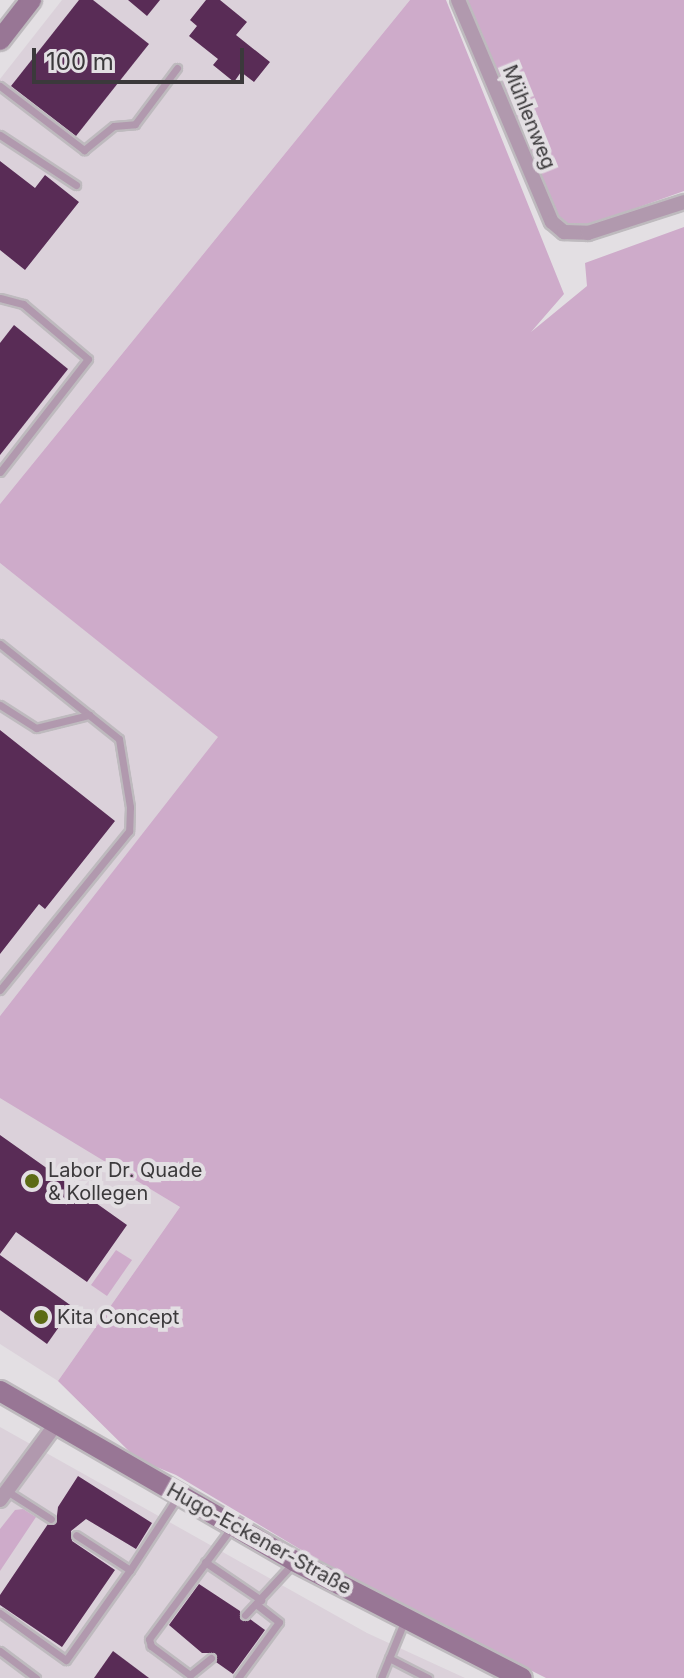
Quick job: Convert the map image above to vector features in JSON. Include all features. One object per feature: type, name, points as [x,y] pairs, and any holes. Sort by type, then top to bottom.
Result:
[{"type":"main road","points":[[0,40],[31,0]]},
{"type":"main road","name":"Hugo-Eckener-Straße","points":[[0,1391],[294,1561],[522,1678]]},
{"type":"street","name":"Mühlenweg","points":[[458,0],[552,222],[577,235],[684,202]]},
{"type":"street","points":[[3,1496],[56,1424]]},
{"type":"lane","points":[[0,86],[84,150],[114,126],[135,124],[177,68]]},
{"type":"lane","points":[[0,135],[76,185]]},
{"type":"lane","points":[[0,298],[23,304],[88,359],[0,472]]},
{"type":"lane","points":[[0,644],[119,739],[130,807],[129,831],[0,990]]},
{"type":"lane","points":[[0,705],[36,728],[89,715]]},
{"type":"lane","points":[[0,1613],[66,1660],[179,1495]]},
{"type":"lane","points":[[3,1496],[51,1519]]},
{"type":"lane","points":[[211,1658],[198,1676],[151,1646],[149,1639],[233,1527]]},
{"type":"lane","points":[[76,1535],[130,1570]]},
{"type":"lane","points":[[245,1615],[294,1561]]},
{"type":"lane","points":[[205,1562],[279,1622],[238,1678]]},
{"type":"lane","points":[[381,1678],[405,1620]]},
{"type":"lane","points":[[0,1651],[36,1678]]},
{"type":"lane","points":[[389,1658],[428,1678]]},
{"type":"shaded area","points":[[62,0],[410,0],[0,504],[0,79]]},
{"type":"shaded area","points":[[410,0],[446,0],[564,294],[531,332],[587,286],[585,263],[684,227],[684,1678],[546,1678],[350,1579],[176,1475],[137,1459],[58,1381],[180,1207],[0,1098],[0,1016],[218,737],[0,563],[0,504]]},
{"type":"shaded area","points":[[466,0],[684,0],[684,191],[589,225],[568,225],[555,214]]},
{"type":"shaded area","points":[[0,563],[219,737],[0,1016]]},
{"type":"shaded area","points":[[0,1096],[180,1207],[58,1381],[0,1344]]},
{"type":"shaded area","points":[[116,1250],[132,1260],[107,1296],[91,1285]]},
{"type":"shaded area","points":[[0,1427],[367,1633],[465,1678],[0,1678]]},
{"type":"shaded area","points":[[23,1509],[36,1517],[0,1571],[0,1529],[15,1510]]},
{"type":"building","points":[[79,0],[93,0],[149,44],[76,136],[11,86]]},
{"type":"building","points":[[128,0],[160,0],[147,16]]},
{"type":"building","points":[[206,0],[220,0],[247,22],[236,35],[270,62],[254,82],[241,72],[234,82],[213,65],[218,59],[189,36],[197,26],[190,20]]},
{"type":"building","points":[[0,161],[35,188],[45,175],[79,202],[25,270],[0,250]]},
{"type":"building","points":[[14,325],[68,369],[0,455],[0,343]]},
{"type":"building","points":[[0,730],[115,821],[45,909],[39,904],[0,954]]},
{"type":"building","name":"Labor Dr. Quade & Kollegen","points":[[0,1135],[127,1225],[87,1282],[16,1232],[0,1254]]},
{"type":"building","points":[[0,1255],[73,1307],[47,1344],[0,1310]]},
{"type":"building","points":[[78,1476],[152,1523],[136,1549],[86,1519],[71,1531],[72,1541],[115,1570],[62,1647],[0,1605],[0,1595],[48,1524],[56,1523],[58,1507]]},
{"type":"building","points":[[199,1584],[240,1611],[241,1620],[250,1619],[265,1630],[233,1674],[216,1662],[215,1653],[202,1653],[169,1625]]},
{"type":"building","points":[[113,1651],[149,1678],[94,1678]]},
{"type":"place","name":"Labor Dr. Quade & Kollegen","points":[[32,1181]]},
{"type":"place","name":"Kita Concept","points":[[41,1317]]}]
